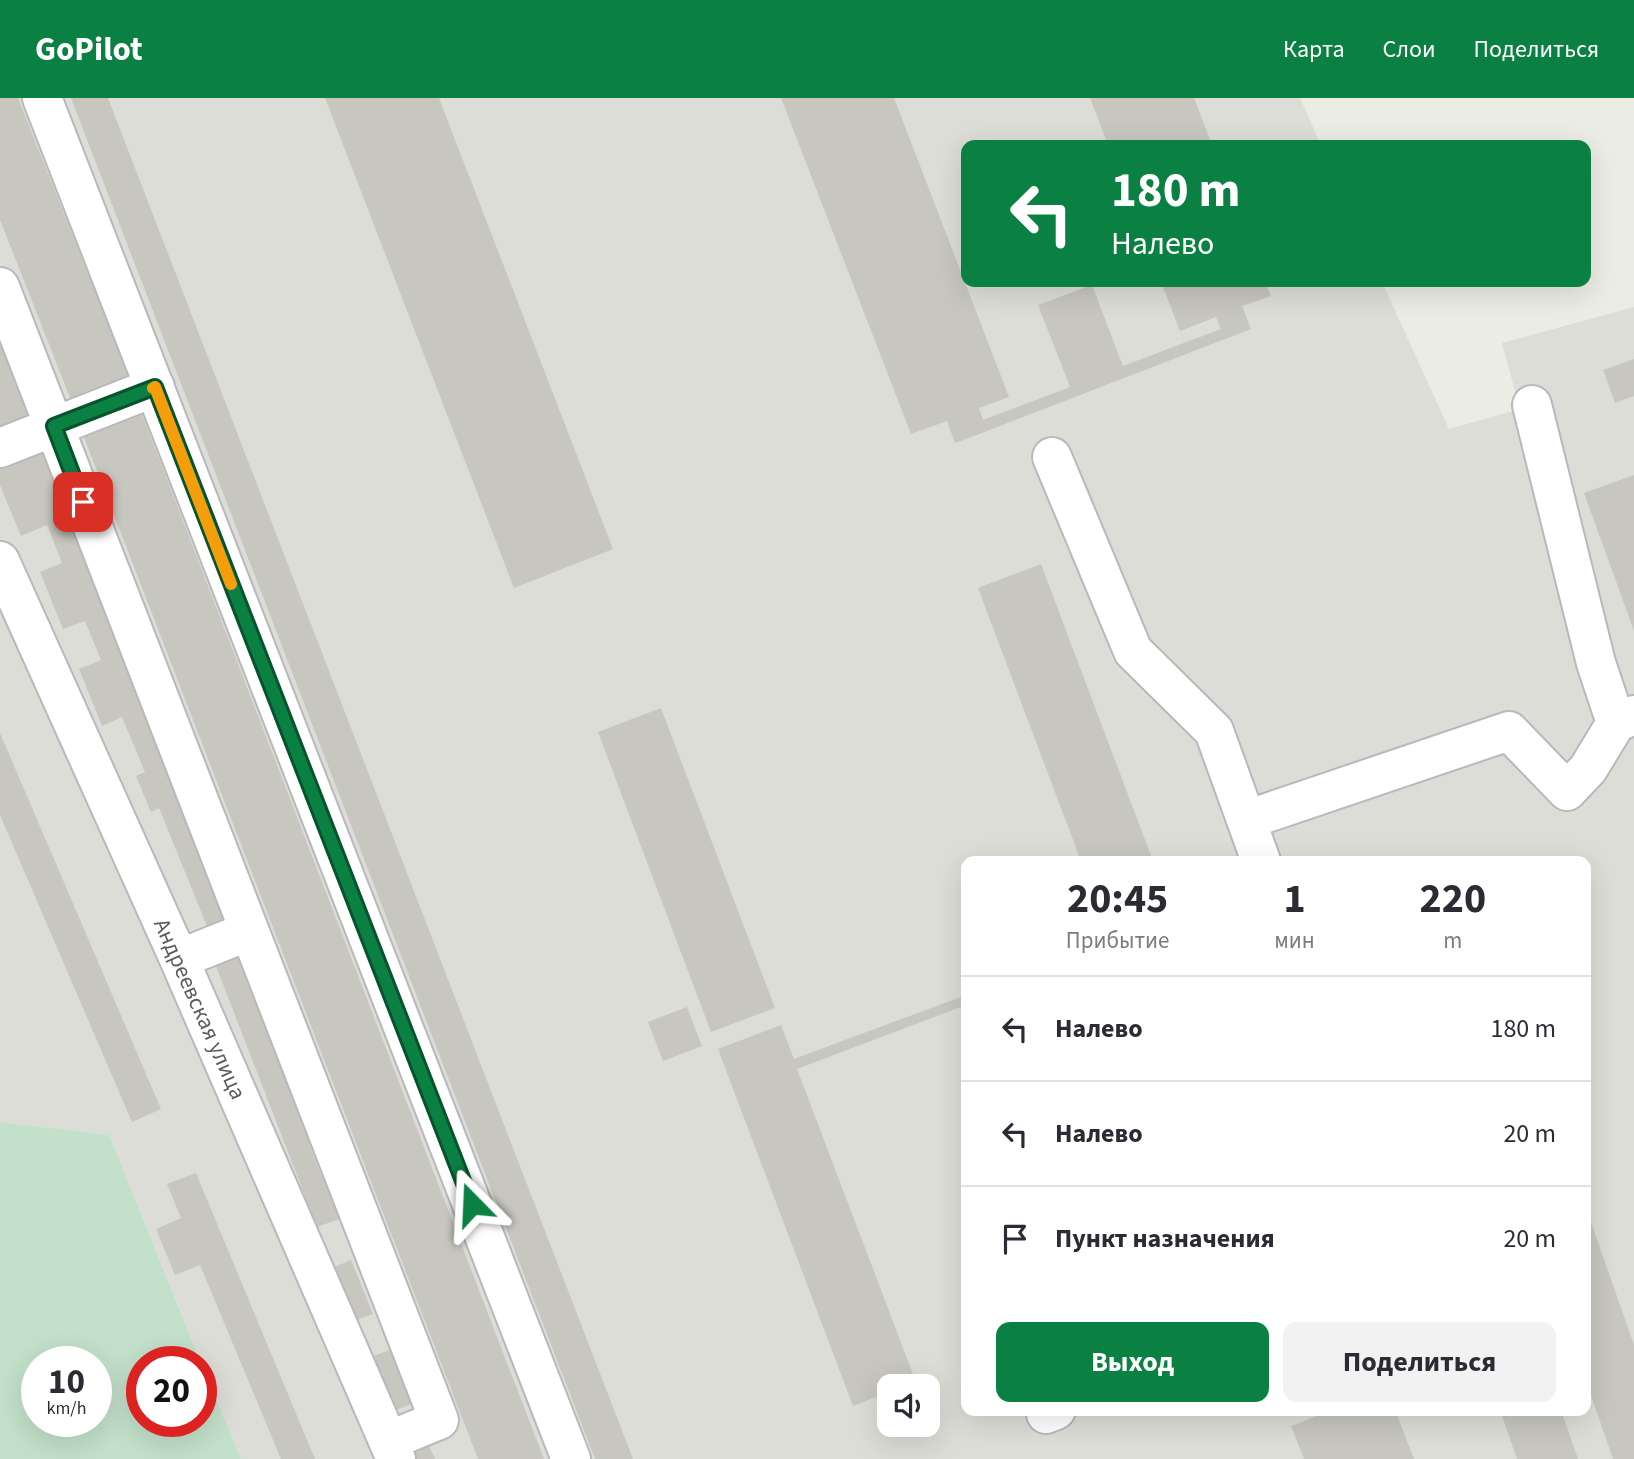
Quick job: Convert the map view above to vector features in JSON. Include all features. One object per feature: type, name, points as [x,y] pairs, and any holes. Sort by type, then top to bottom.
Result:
[{"type":"street","points":[[42,98],[571,1459]]},
{"type":"street","points":[[0,287],[439,1420],[392,1450]]},
{"type":"street","points":[[0,448],[155,387]]},
{"type":"street","points":[[1246,820],[1508,731],[1567,791],[1588,769],[1616,730],[1596,663],[1532,405]]},
{"type":"street","points":[[1052,457],[1133,651],[1214,731],[1259,856]]},
{"type":"street","name":"Андреевская улица","points":[[0,561],[179,959],[392,1450]]},
{"type":"street","points":[[179,959],[249,931]]},
{"type":"shaded area","points":[[0,98],[1300,98],[1319,140],[961,140],[961,287],[1384,287],[1449,429],[1520,409],[1502,343],[1634,307],[1634,1459],[241,1459],[217,1400],[217,1346],[195,1346],[109,1135],[0,1122]]},
{"type":"green space","points":[[0,1122],[109,1135],[195,1346],[126,1346],[126,1437],[217,1437],[217,1400],[241,1459],[0,1459]]},
{"type":"building","points":[[0,98],[18,98],[131,382],[73,405],[0,220]]},
{"type":"building","points":[[71,98],[108,98],[633,1459],[595,1459]]},
{"type":"building","points":[[325,98],[439,98],[613,549],[514,588]]},
{"type":"building","points":[[781,98],[894,98],[961,272],[961,287],[967,287],[1009,397],[979,408],[983,420],[1070,387],[1038,305],[1093,287],[1123,366],[1221,329],[1216,317],[1180,331],[1163,287],[1267,287],[1271,296],[1242,306],[1251,329],[987,431],[955,443],[947,421],[911,434]]},
{"type":"building","points":[[1090,98],[1194,98],[1210,140],[1106,140]]},
{"type":"building","points":[[0,325],[35,413],[0,427]]},
{"type":"building","points":[[1634,359],[1634,396],[1615,403],[1603,370]]},
{"type":"building","points":[[140,409],[544,1459],[478,1459],[82,432]]},
{"type":"building","points":[[42,446],[234,921],[209,931],[159,808],[151,812],[136,776],[145,772],[122,717],[102,726],[79,669],[101,660],[85,621],[63,629],[40,572],[62,563],[47,525],[21,536],[0,485],[0,469],[16,463],[13,457]]},
{"type":"building","points":[[1634,475],[1634,631],[1584,493]]},
{"type":"building","points":[[1041,564],[1151,856],[1079,856],[978,588]]},
{"type":"building","points":[[661,708],[775,1008],[711,1032],[598,732]]},
{"type":"building","points":[[0,733],[161,1109],[132,1122],[0,815]]},
{"type":"building","points":[[241,951],[314,1142],[309,1144],[339,1219],[317,1227],[214,961]]},
{"type":"building","points":[[961,997],[961,1007],[797,1069],[913,1374],[877,1374],[877,1397],[853,1406],[718,1049],[781,1025],[794,1059]]},
{"type":"building","points":[[687,1007],[702,1046],[663,1061],[648,1022]]},
{"type":"building","points":[[196,1173],[315,1459],[281,1459],[200,1265],[175,1275],[156,1229],[181,1218],[167,1184]]},
{"type":"building","points":[[1591,1222],[1634,1345],[1634,1459],[1613,1459],[1591,1395]]},
{"type":"building","points":[[351,1260],[373,1314],[354,1321],[332,1268]]},
{"type":"building","points":[[395,1348],[417,1402],[393,1411],[371,1357]]},
{"type":"building","points":[[1317,1416],[1397,1416],[1414,1459],[1304,1459],[1291,1426]]},
{"type":"building","points":[[1502,1416],[1563,1416],[1578,1459],[1517,1459]]},
{"type":"building","points":[[429,1446],[435,1459],[403,1459]]},
{"type":"slow traffic","points":[[153,388],[155,387],[231,584]]},
{"type":"route","points":[[83,502],[54,426],[155,387],[472,1204]]}]
